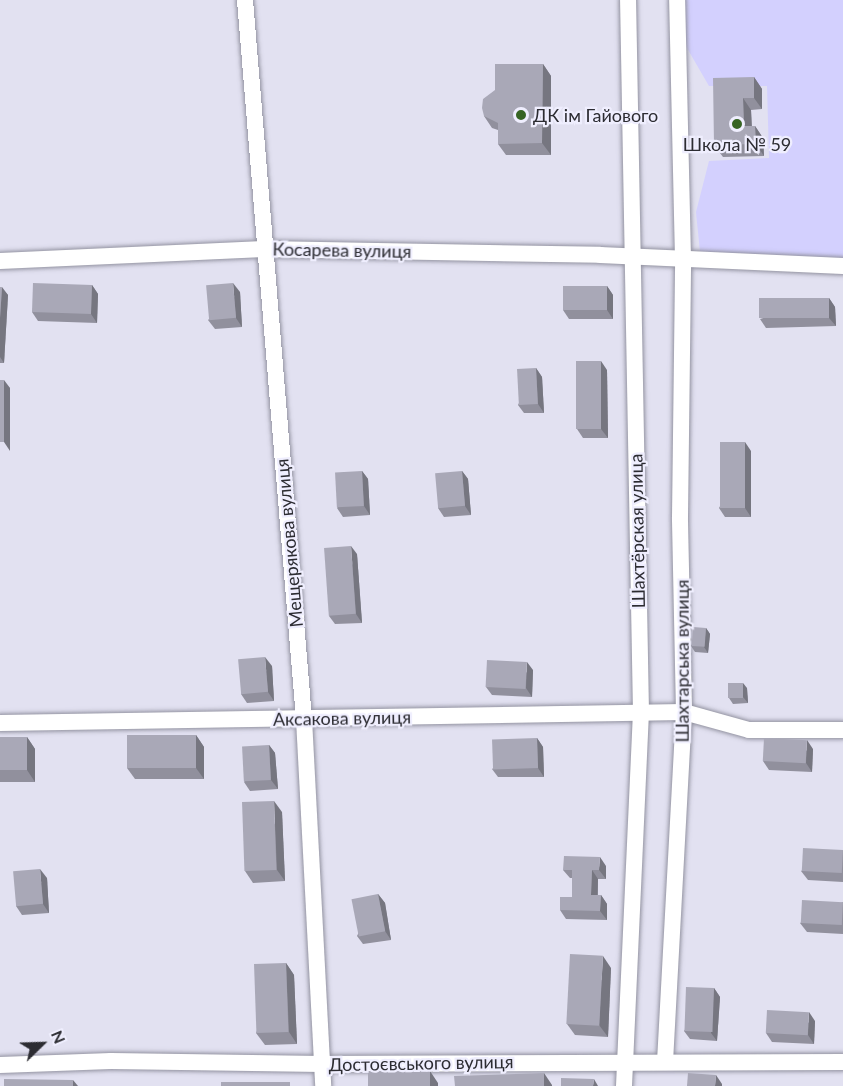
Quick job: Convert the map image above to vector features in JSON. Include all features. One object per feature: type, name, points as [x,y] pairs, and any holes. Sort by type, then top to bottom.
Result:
[{"type":"street","name":"Мещерякова вулиця","points":[[245,0],[304,719],[324,1086]]},
{"type":"street","name":"Шахтёрская улица","points":[[624,1086],[641,713],[628,0]]},
{"type":"street","name":"Шахтарська вулиця","points":[[665,1062],[684,712],[680,517],[683,258],[677,0]]},
{"type":"street","name":"Косарева вулиця","points":[[0,261],[264,249],[631,256],[843,266]]},
{"type":"street","name":"Аксакова вулиця","points":[[0,723],[684,712],[749,730],[843,730]]},
{"type":"street","name":"Достоєвського вулиця","points":[[0,1065],[111,1061],[322,1064],[625,1061],[843,1062]]},
{"type":"shaded area","points":[[682,0],[843,0],[843,259],[700,252],[696,212],[709,161],[769,158],[767,86],[709,86],[680,36]]},
{"type":"building","name":"ДК ім Гайового","points":[[495,64],[543,64],[542,143],[498,144],[498,123],[484,116],[482,108],[483,99],[495,90]]},
{"type":"building","points":[[754,77],[754,98],[743,98],[744,126],[755,126],[756,144],[714,145],[713,78]]},
{"type":"building","points":[[33,283],[92,285],[91,314],[32,312]]},
{"type":"building","points":[[233,283],[236,318],[209,320],[206,285]]},
{"type":"building","points":[[563,286],[607,286],[607,310],[563,310]]},
{"type":"building","points":[[0,287],[2,287],[0,318]]},
{"type":"building","points":[[759,298],[829,298],[829,318],[759,318]]},
{"type":"building","points":[[576,361],[601,361],[601,429],[576,429]]},
{"type":"building","points":[[536,368],[538,404],[519,405],[517,369]]},
{"type":"building","points":[[0,380],[4,380],[4,442],[0,442]]},
{"type":"building","points":[[720,442],[745,442],[745,508],[720,508]]},
{"type":"building","points":[[362,471],[364,506],[337,507],[335,472]]},
{"type":"building","points":[[462,471],[465,506],[438,508],[435,473]]},
{"type":"building","points":[[351,546],[356,614],[329,616],[324,548]]},
{"type":"building","points":[[693,627],[706,628],[705,647],[692,646]]},
{"type":"building","points":[[265,657],[268,692],[241,694],[238,659]]},
{"type":"building","points":[[487,660],[527,662],[526,689],[486,687]]},
{"type":"building","points":[[728,683],[743,683],[743,698],[728,698]]},
{"type":"building","points":[[127,735],[196,735],[196,768],[127,768]]},
{"type":"building","points":[[0,737],[27,737],[27,770],[0,770]]},
{"type":"building","points":[[537,738],[538,768],[493,770],[492,740]]},
{"type":"building","points":[[764,738],[807,740],[806,763],[763,761]]},
{"type":"building","points":[[269,745],[271,780],[244,781],[242,746]]},
{"type":"building","points":[[274,801],[276,870],[244,871],[242,802]]},
{"type":"building","points":[[803,848],[843,850],[842,873],[802,871]]},
{"type":"building","points":[[564,856],[600,857],[599,870],[592,870],[591,895],[601,895],[600,911],[560,910],[560,897],[572,897],[572,870],[563,870]]},
{"type":"building","points":[[40,869],[43,904],[16,906],[13,871]]},
{"type":"building","points":[[378,894],[385,931],[359,936],[351,899]]},
{"type":"building","points":[[802,900],[843,902],[842,925],[801,923]]},
{"type":"building","points":[[570,954],[603,956],[599,1026],[566,1024]]},
{"type":"building","points":[[286,963],[288,1032],[256,1033],[254,964]]},
{"type":"building","points":[[686,987],[714,988],[712,1032],[684,1031]]},
{"type":"building","points":[[767,1010],[809,1012],[808,1035],[766,1033]]},
{"type":"building","points":[[368,1071],[430,1071],[430,1086],[368,1086]]},
{"type":"building","points":[[544,1073],[544,1086],[455,1086],[454,1076]]},
{"type":"building","points":[[688,1073],[716,1075],[715,1086],[687,1086]]},
{"type":"building","points":[[561,1078],[594,1079],[593,1086],[561,1086]]},
{"type":"building","points":[[4,1079],[73,1080],[73,1086],[4,1086]]},
{"type":"building","points":[[221,1082],[290,1082],[290,1086],[221,1086]]},
{"type":"place","name":"ДК ім Гайового","points":[[521,115]]},
{"type":"place","name":"Школа № 59","points":[[737,124]]}]
